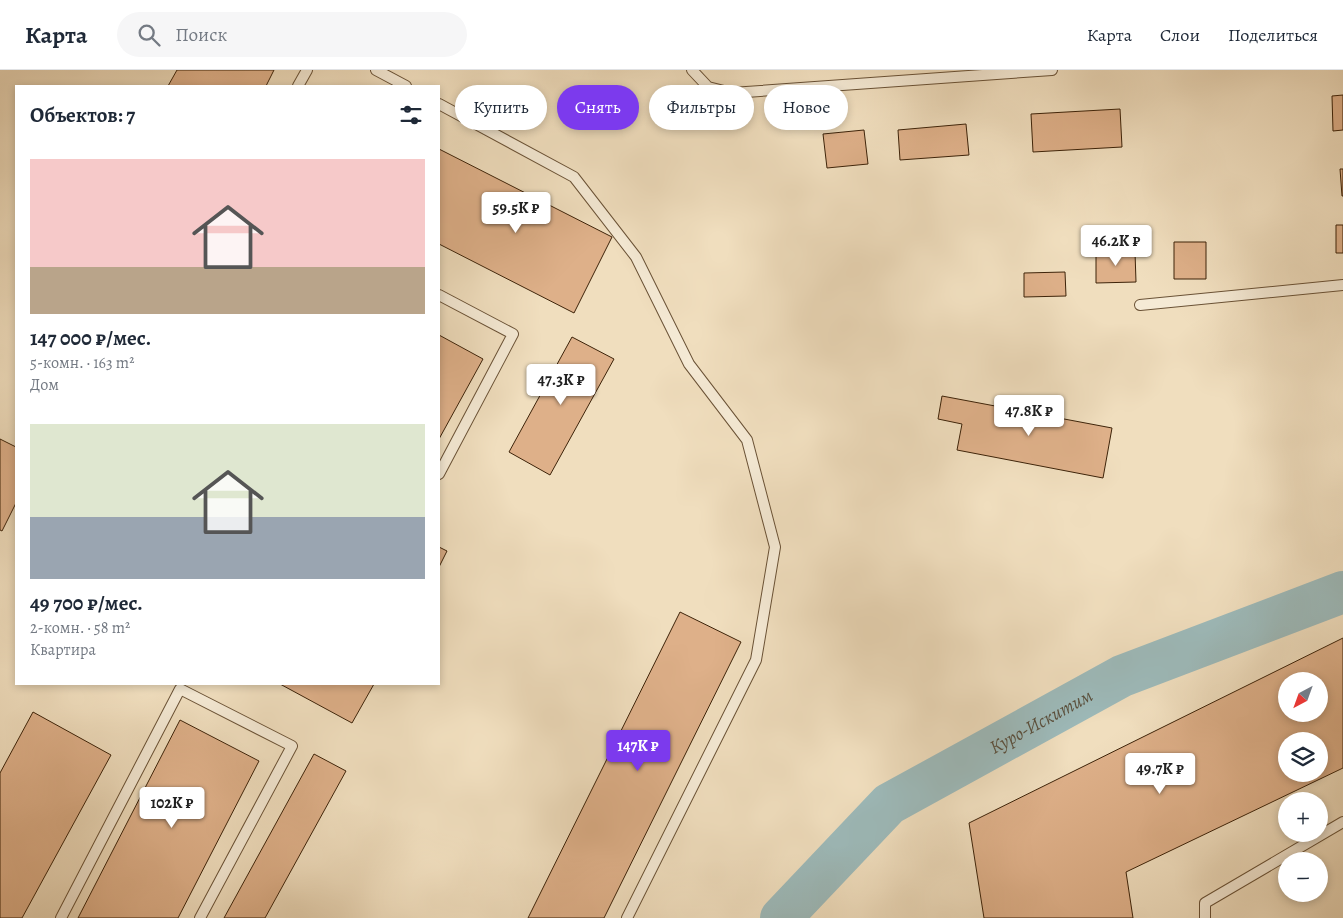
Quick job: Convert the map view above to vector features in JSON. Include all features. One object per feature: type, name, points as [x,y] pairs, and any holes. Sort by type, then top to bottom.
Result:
[{"type":"lane","points":[[299,85],[307,70]]},
{"type":"lane","points":[[376,70],[404,85]]},
{"type":"lane","points":[[692,70],[708,87],[732,93],[1052,70]]},
{"type":"lane","points":[[440,105],[574,177],[636,257],[689,364],[747,440],[775,547],[756,660],[626,918]]},
{"type":"lane","points":[[1140,305],[1343,285]]},
{"type":"lane","points":[[440,295],[513,334],[440,472]]},
{"type":"lane","points":[[61,918],[180,689],[292,746],[200,918]]},
{"type":"lane","points":[[1205,918],[1205,903],[1343,822]]},
{"type":"building","points":[[177,70],[274,70],[266,85],[169,85]]},
{"type":"building","points":[[1343,95],[1343,130],[1333,131],[1332,96]]},
{"type":"building","points":[[1120,109],[1122,147],[1033,152],[1031,114]]},
{"type":"building","points":[[966,124],[969,155],[900,160],[898,130]]},
{"type":"building","points":[[864,130],[868,164],[827,168],[823,134]]},
{"type":"building","points":[[440,150],[612,237],[574,313],[440,245]]},
{"type":"building","points":[[1340,169],[1343,169],[1343,196],[1342,196]]},
{"type":"building","points":[[1336,225],[1343,225],[1343,253],[1336,253]]},
{"type":"building","points":[[1174,242],[1206,242],[1206,279],[1174,279]]},
{"type":"building","points":[[1096,252],[1135,252],[1136,282],[1096,283]]},
{"type":"building","points":[[1065,272],[1066,296],[1024,297],[1024,273]]},
{"type":"building","points":[[440,336],[483,359],[440,437]]},
{"type":"building","points":[[572,337],[614,359],[550,475],[509,452]]},
{"type":"building","points":[[942,396],[1112,428],[1103,478],[957,450],[962,424],[938,419]]},
{"type":"building","points":[[0,439],[15,446],[15,505],[2,531],[0,530]]},
{"type":"building","points":[[440,548],[447,551],[440,565]]},
{"type":"building","points":[[680,612],[741,642],[604,918],[528,918]]},
{"type":"building","points":[[1343,638],[1343,768],[1328,775],[1328,732],[1278,732],[1278,782],[1314,782],[1293,792],[1278,792],[1278,799],[1126,872],[1133,918],[984,918],[969,823]]},
{"type":"building","points":[[282,685],[373,685],[352,723]]},
{"type":"building","points":[[33,712],[111,755],[22,918],[0,918],[0,773]]},
{"type":"building","points":[[180,720],[259,761],[178,918],[78,918]]},
{"type":"building","points":[[314,754],[346,771],[265,918],[224,918]]},
{"type":"waterway","name":"Куро-Искитим","points":[[781,918],[889,804],[1122,676],[1343,592]]}]
